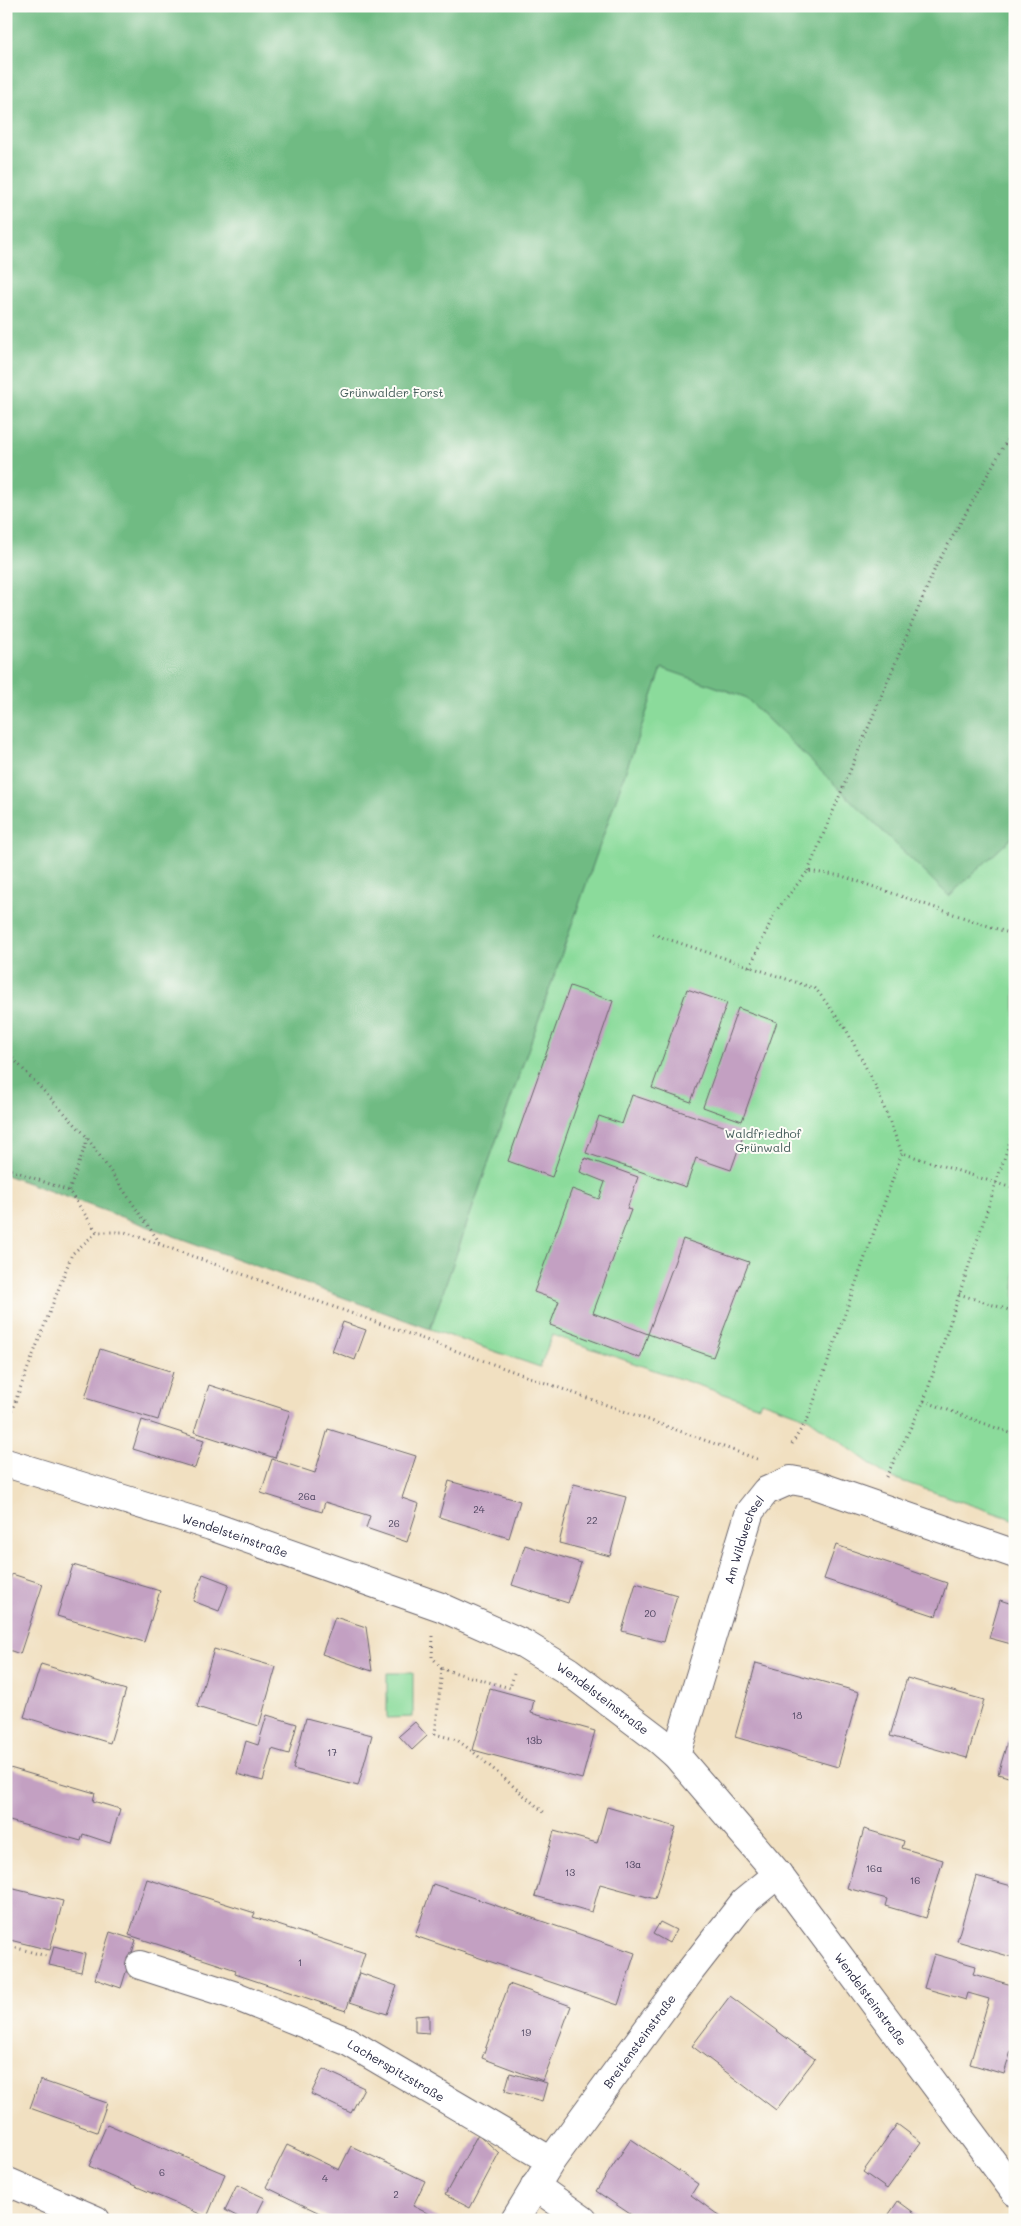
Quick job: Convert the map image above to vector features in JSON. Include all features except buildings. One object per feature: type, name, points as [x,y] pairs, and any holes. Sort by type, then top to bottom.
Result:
[{"type":"street","name":"Wendelsteinstraße","points":[[6,1463],[211,1526],[441,1607],[524,1644],[568,1671],[676,1755],[778,1874],[1015,2192]]},
{"type":"street","points":[[791,1480],[813,1484],[1015,1554]]},
{"type":"street","name":"Am Wildwechsel","points":[[676,1755],[750,1511],[766,1492],[791,1480]]},
{"type":"street","name":"Breitensteinstraße","points":[[515,2220],[551,2161],[691,1970],[744,1902],[778,1874]]},
{"type":"street","name":"Lacherspitzstraße","points":[[140,1965],[233,1995],[346,2041],[551,2161]]},
{"type":"street","points":[[6,2181],[96,2220]]},
{"type":"street","points":[[535,2186],[583,2220]]},
{"type":"path","points":[[750,967],[775,912],[808,871],[936,566],[1015,426]]},
{"type":"path","points":[[808,871],[842,876],[1015,935]]},
{"type":"path","points":[[653,934],[816,989],[846,1029],[875,1085],[902,1153],[808,1418],[792,1444]]},
{"type":"path","points":[[6,1051],[88,1138],[160,1243]]},
{"type":"path","points":[[887,1476],[924,1401],[1015,1126]]},
{"type":"path","points":[[69,1191],[88,1138]]},
{"type":"path","points":[[902,1153],[1015,1189]]},
{"type":"path","points":[[6,1168],[69,1191],[97,1232]]},
{"type":"path","points":[[6,1425],[72,1254],[97,1232],[125,1232],[756,1457],[791,1480]]},
{"type":"path","points":[[959,1294],[1015,1312]]},
{"type":"path","points":[[924,1401],[1015,1435]]},
{"type":"path","points":[[524,1644],[510,1688],[442,1669],[435,1734],[457,1740],[472,1750],[546,1814]]},
{"type":"path","points":[[6,1945],[46,1956]]},
{"type":"green space","name":"Grünwalder Forst","points":[[6,6],[1015,6],[1015,835],[949,896],[745,697],[662,668],[430,1329],[6,1175]]},
{"type":"green space","name":"Waldfriedhof Grünwald","points":[[662,668],[745,697],[949,895],[1015,835],[1015,1520],[887,1476],[808,1418],[761,1401],[759,1406],[552,1335],[540,1367],[430,1329]]},
{"type":"green space","points":[[387,1673],[413,1673],[413,1717],[387,1718]]}]
